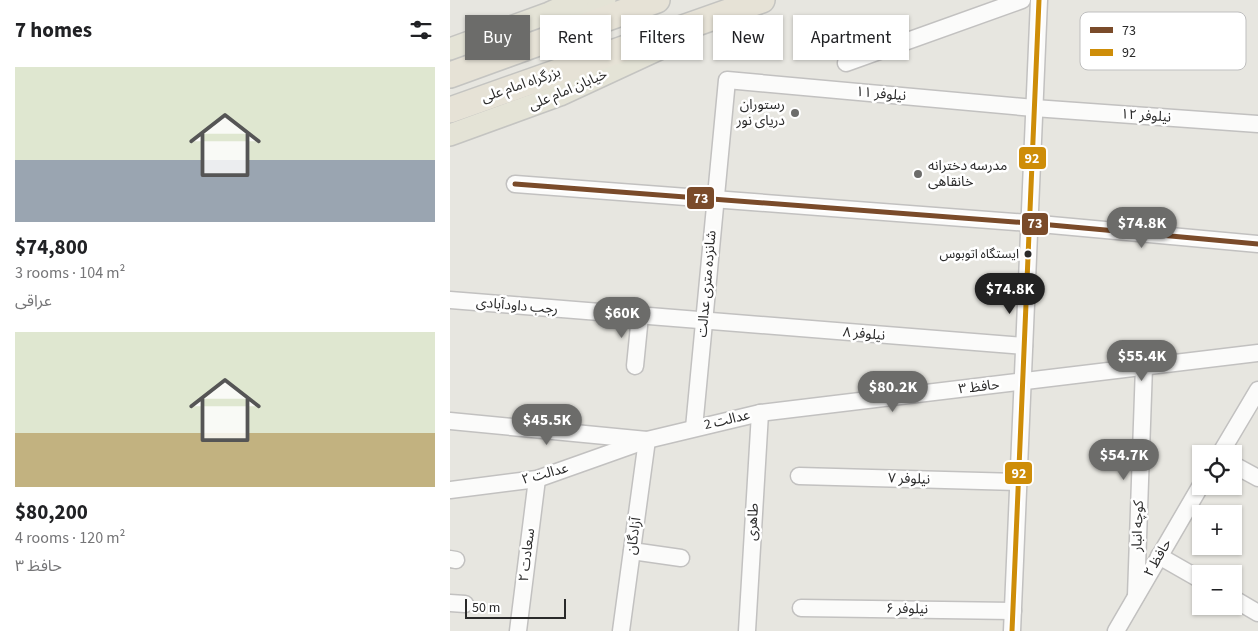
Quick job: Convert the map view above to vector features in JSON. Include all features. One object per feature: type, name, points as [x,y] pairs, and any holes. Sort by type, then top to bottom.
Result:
[{"type":"highway","points":[[450,75],[657,0]]},
{"type":"highway","name":"بزرگراه امام علی","points":[[450,110],[764,0]]},
{"type":"main road","points":[[549,14],[578,0]]},
{"type":"main road","points":[[450,49],[549,14],[605,0]]},
{"type":"main road","name":"خیابان امام علی","points":[[450,135],[560,95],[764,0]]},
{"type":"street","points":[[846,63],[1022,0]]},
{"type":"street","points":[[1012,631],[1039,0]]},
{"type":"street","name":"نیلوفر ۱۱","points":[[727,80],[1034,108]]},
{"type":"street","name":"شانزده متری عدالت","points":[[694,428],[727,80]]},
{"type":"street","name":"نیلوفر ۱۲","points":[[1034,108],[1258,124]]},
{"type":"street","points":[[515,184],[715,201],[1029,223],[1258,244]]},
{"type":"street","name":"رجب داودآبادی","points":[[450,300],[704,321]]},
{"type":"street","points":[[636,366],[640,316]]},
{"type":"street","name":"نیلوفر ۸","points":[[704,321],[1024,346]]},
{"type":"street","name":"حافظ ۳","points":[[760,413],[1258,353]]},
{"type":"street","name":"کوچه انبار","points":[[1136,596],[1144,366]]},
{"type":"street","points":[[1225,445],[1258,390]]},
{"type":"street","name":"عدالت 2","points":[[694,428],[760,413]]},
{"type":"street","name":"طاهری","points":[[747,631],[760,413]]},
{"type":"street","points":[[450,421],[647,440]]},
{"type":"street","name":"عدالت ۲","points":[[450,490],[537,479],[647,440],[694,428]]},
{"type":"street","name":"آزادگان","points":[[621,631],[647,440]]},
{"type":"street","points":[[1242,469],[1258,478]]},
{"type":"street","name":"نیلوفر ۷","points":[[799,476],[1018,482]]},
{"type":"street","name":"سعادت ۲","points":[[518,631],[537,479]]},
{"type":"street","name":"حافظ ۲","points":[[1116,631],[1195,495]]},
{"type":"street","points":[[632,552],[681,558]]},
{"type":"street","points":[[1159,556],[1192,575]]},
{"type":"street","points":[[1242,604],[1258,613]]},
{"type":"street","name":"نیلوفر ۶","points":[[801,608],[1013,611]]},
{"type":"transit line","name":"92","points":[[1012,631],[1039,0]]},
{"type":"transit line","name":"73","points":[[515,184],[1029,223],[1258,244]]},
{"type":"place","name":"رستوران دریای نور","points":[[795,113]]},
{"type":"place","name":"مدرسه دخترانه خانقاهی","points":[[918,174]]},
{"type":"place","name":"ایستگاه اتوبوس","points":[[1028,254]]}]
